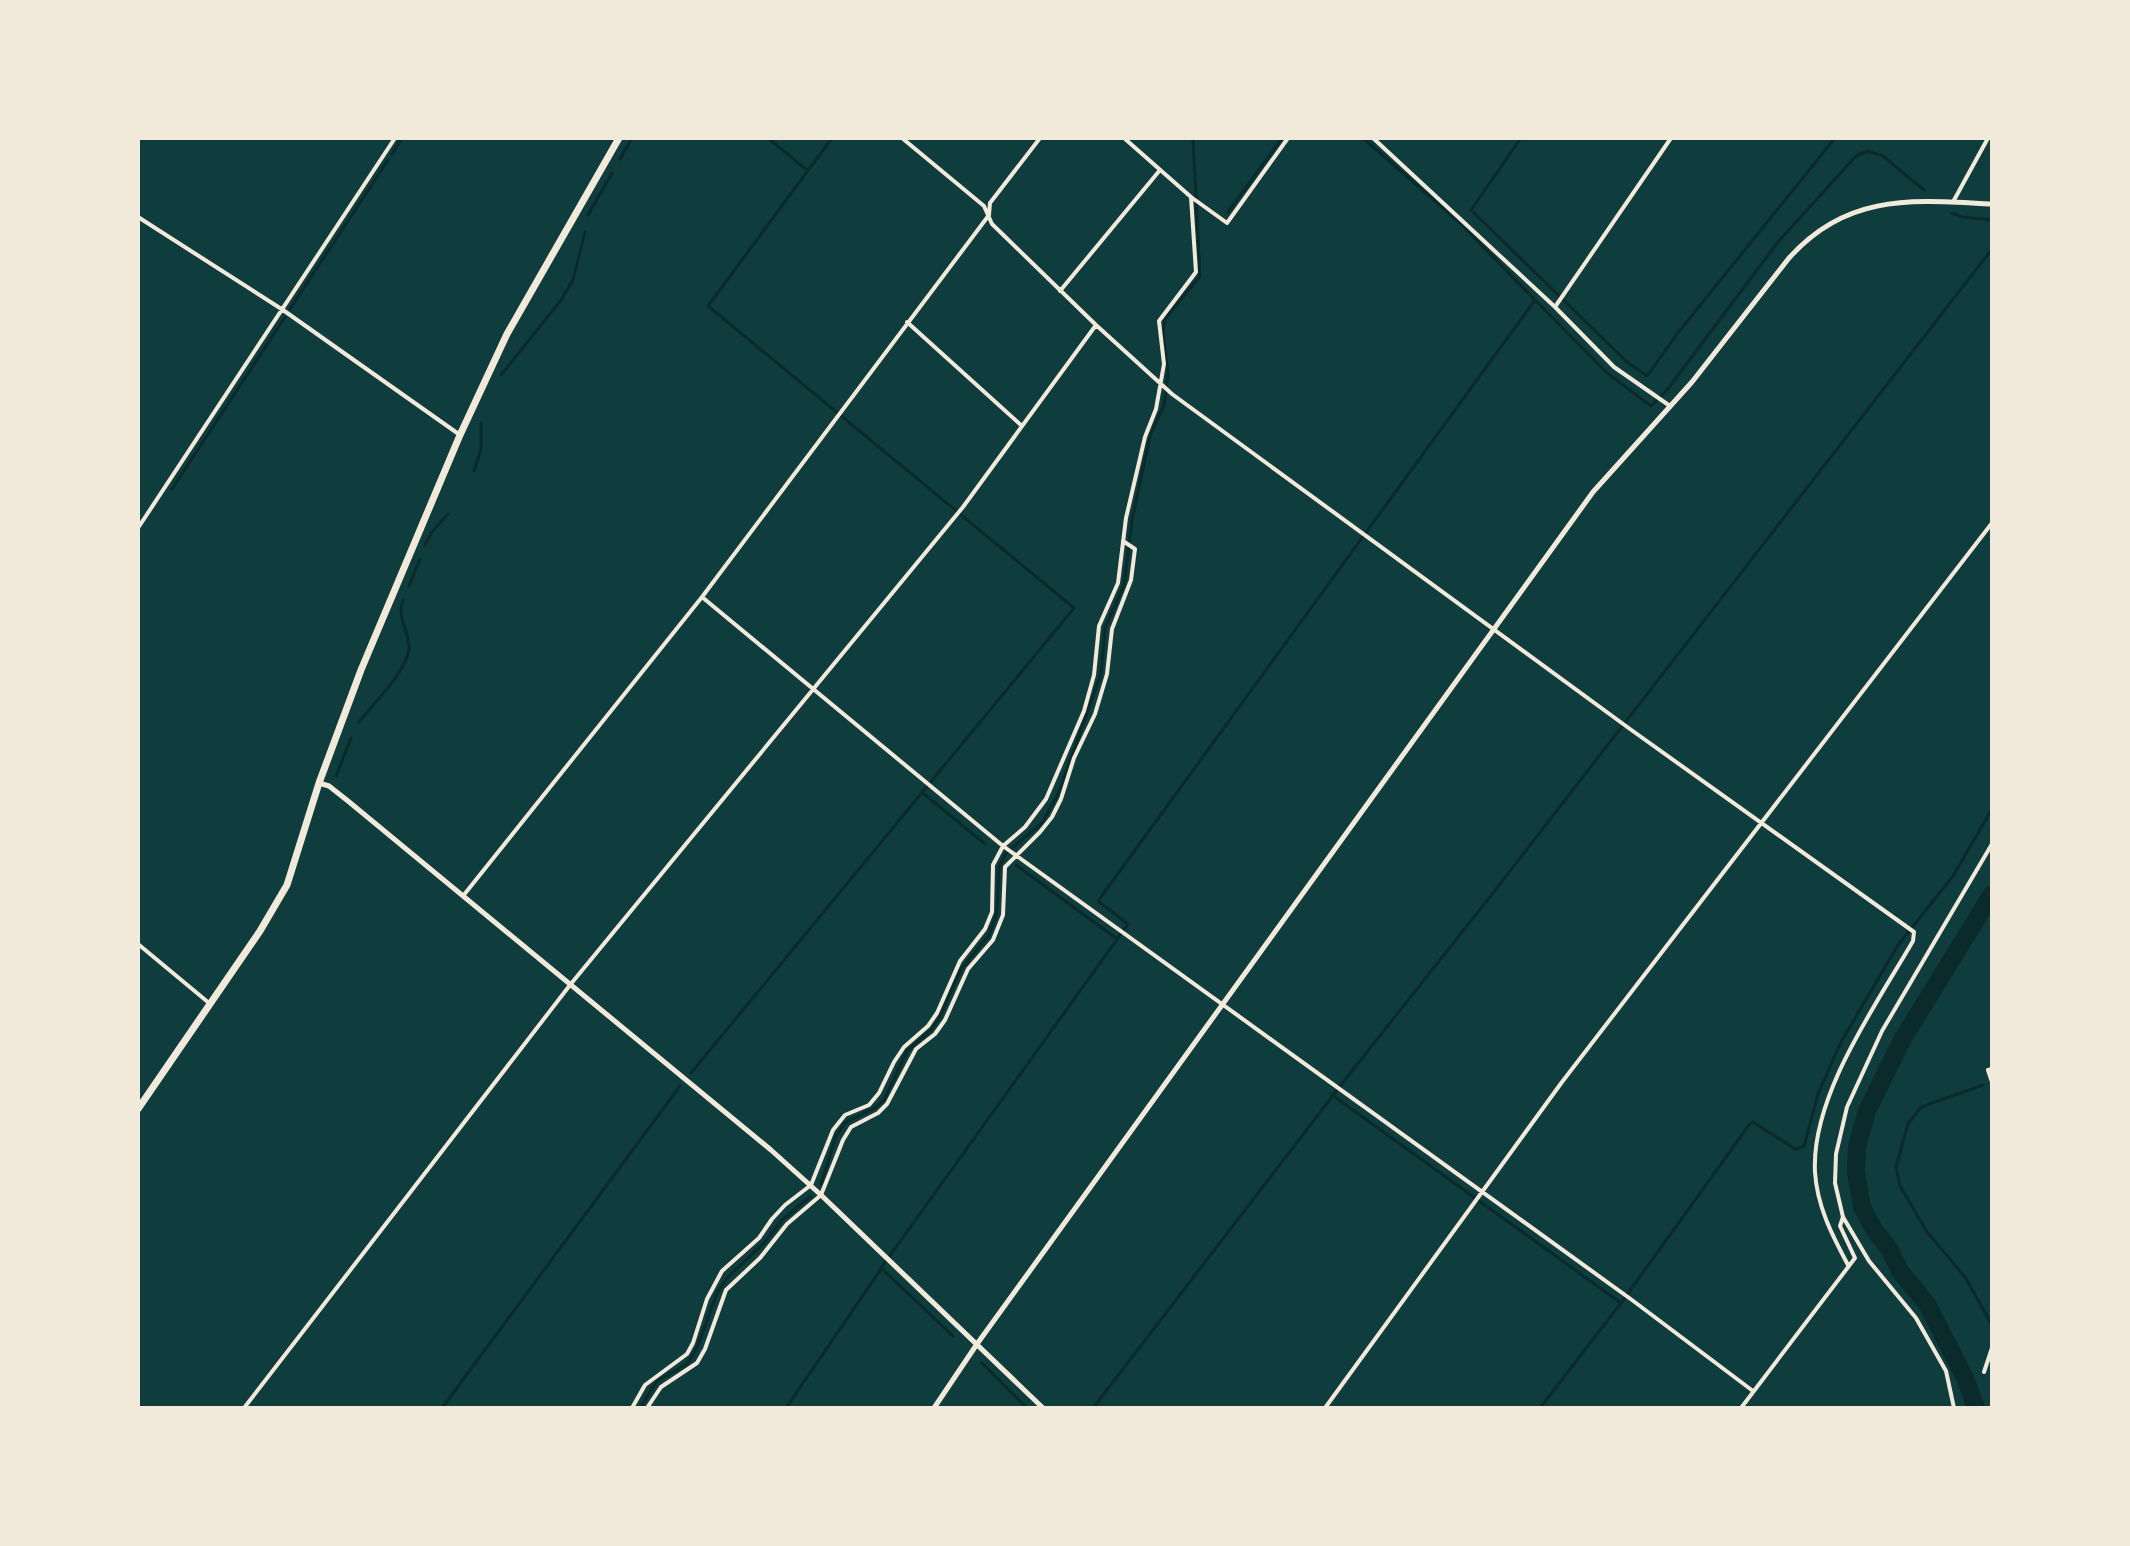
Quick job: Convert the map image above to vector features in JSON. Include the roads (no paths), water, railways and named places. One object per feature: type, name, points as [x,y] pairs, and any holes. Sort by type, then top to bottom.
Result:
[{"type":"highway","points":[[138,1109],[260,931],[287,885],[319,783],[361,670],[460,435],[507,334],[619,138]]},
{"type":"street","points":[[138,528],[395,138]]},
{"type":"street","points":[[902,138],[984,206],[992,224],[1172,394],[1614,718],[1914,932],[1913,941],[1844,1060],[1817,1142],[1815,1173],[1825,1221],[1848,1265]]},
{"type":"street","points":[[463,896],[702,597],[989,215],[990,203],[1040,138]]},
{"type":"street","points":[[1124,138],[1191,197],[1227,223],[1288,138]]},
{"type":"street","points":[[1373,138],[1555,307],[1614,367],[1668,404]]},
{"type":"street","points":[[1555,307],[1671,138]]},
{"type":"street","points":[[1953,202],[1988,138]]},
{"type":"street","points":[[1060,291],[1160,170]]},
{"type":"street","points":[[632,1408],[645,1385],[687,1354],[707,1299],[722,1271],[759,1238],[785,1205],[811,1185],[833,1130],[845,1115],[869,1105],[904,1047],[928,1026],[937,1013],[960,961],[985,929],[992,912],[993,865],[1003,846],[1025,827],[1046,799],[1084,711],[1094,675],[1099,626],[1118,583],[1123,541],[1164,364],[1159,321],[1196,272],[1191,197]]},
{"type":"street","points":[[934,1408],[977,1344],[1593,492],[1789,258],[1816,231],[1845,214],[1884,204],[1992,204]]},
{"type":"street","points":[[138,217],[283,310],[460,435]]},
{"type":"street","points":[[907,322],[1022,426]]},
{"type":"street","points":[[244,1408],[570,985],[963,507],[1096,325]]},
{"type":"street","points":[[1325,1408],[1562,1082],[1992,523]]},
{"type":"street","points":[[647,1408],[661,1387],[697,1363],[726,1290],[760,1258],[787,1224],[821,1195],[851,1127],[878,1113],[887,1104],[916,1049],[935,1034],[945,1020],[968,969],[993,940],[1003,915],[1005,867],[1052,817],[1074,758],[1095,714],[1107,674],[1112,629],[1131,580],[1135,549],[1123,541]]},
{"type":"street","points":[[702,597],[1003,846],[1332,1082],[1753,1391]]},
{"type":"street","points":[[319,783],[329,786],[348,801],[811,1185],[1043,1408]]},
{"type":"street","points":[[1954,1408],[1946,1371],[1916,1318],[1869,1261],[1843,1217],[1835,1183],[1836,1154],[1847,1107],[1882,1031],[1992,844]]},
{"type":"street","points":[[138,944],[211,1004]]},
{"type":"street","points":[[1992,1069],[1988,1070],[1992,1082]]},
{"type":"street","points":[[1741,1408],[1855,1258],[1840,1226],[1843,1217]]},
{"type":"street","points":[[1984,1372],[1992,1348]]},
{"type":"waterway","points":[[392,154],[402,138]]},
{"type":"waterway","points":[[620,159],[632,138]]},
{"type":"waterway","points":[[768,138],[808,171]]},
{"type":"waterway","points":[[691,1073],[1074,608],[708,306],[832,138]]},
{"type":"waterway","points":[[821,1184],[836,1136],[845,1123],[884,1100],[907,1051],[931,1030],[961,969],[989,935],[997,913],[999,867],[1006,853],[1042,823],[1058,794],[1101,674],[1105,628],[1124,585],[1132,520],[1150,436],[1164,405],[1168,374],[1163,331],[1165,319],[1200,276],[1193,138]]},
{"type":"waterway","points":[[1228,212],[1282,138]]},
{"type":"waterway","points":[[1363,138],[1460,223],[1535,300]]},
{"type":"waterway","points":[[1521,138],[1471,210],[1627,362],[1647,376],[1677,334],[1835,138]]},
{"type":"waterway","points":[[953,1336],[881,1268],[1128,924],[1098,901],[1535,300],[1607,373],[1651,406],[1667,390],[1778,242],[1856,156],[1868,151],[1883,156],[1924,190]]},
{"type":"waterway","points":[[290,309],[388,160]]},
{"type":"waterway","points":[[588,215],[612,173]]},
{"type":"waterway","points":[[1952,213],[1992,220]]},
{"type":"waterway","points":[[501,375],[561,300],[573,280],[585,232]]},
{"type":"waterway","points":[[1093,1408],[1992,249]]},
{"type":"waterway","points":[[172,489],[285,317]]},
{"type":"waterway","points":[[474,471],[481,449],[481,423]]},
{"type":"waterway","points":[[425,545],[448,514]]},
{"type":"waterway","points":[[409,586],[420,559]]},
{"type":"waterway","points":[[359,722],[396,677],[407,658],[409,643],[401,612],[403,600]]},
{"type":"waterway","points":[[336,776],[351,738]]},
{"type":"waterway","points":[[923,793],[985,844]]},
{"type":"waterway","points":[[1540,1408],[1621,1303],[1749,1125],[1753,1122],[1795,1149],[1804,1146],[1818,1094],[1841,1042],[1898,945],[1953,876],[1992,809]]},
{"type":"waterway","points":[[1016,865],[1117,939]]},
{"type":"waterway","points":[[1976,1408],[1965,1378],[1927,1304],[1900,1271],[1862,1207],[1856,1172],[1857,1146],[1867,1111],[1902,1040],[1992,894]]},
{"type":"waterway","points":[[1983,1085],[1921,1107],[1908,1124],[1896,1167],[1900,1186],[1927,1232],[1965,1277],[1992,1325]]},
{"type":"waterway","points":[[442,1408],[680,1086]]},
{"type":"waterway","points":[[1332,1095],[1621,1303]]},
{"type":"waterway","points":[[640,1408],[657,1381],[687,1364],[697,1348],[717,1293],[728,1277],[764,1243],[782,1220],[811,1196]]},
{"type":"waterway","points":[[786,1408],[881,1269]]},
{"type":"waterway","points":[[982,1363],[1027,1408]]}]
